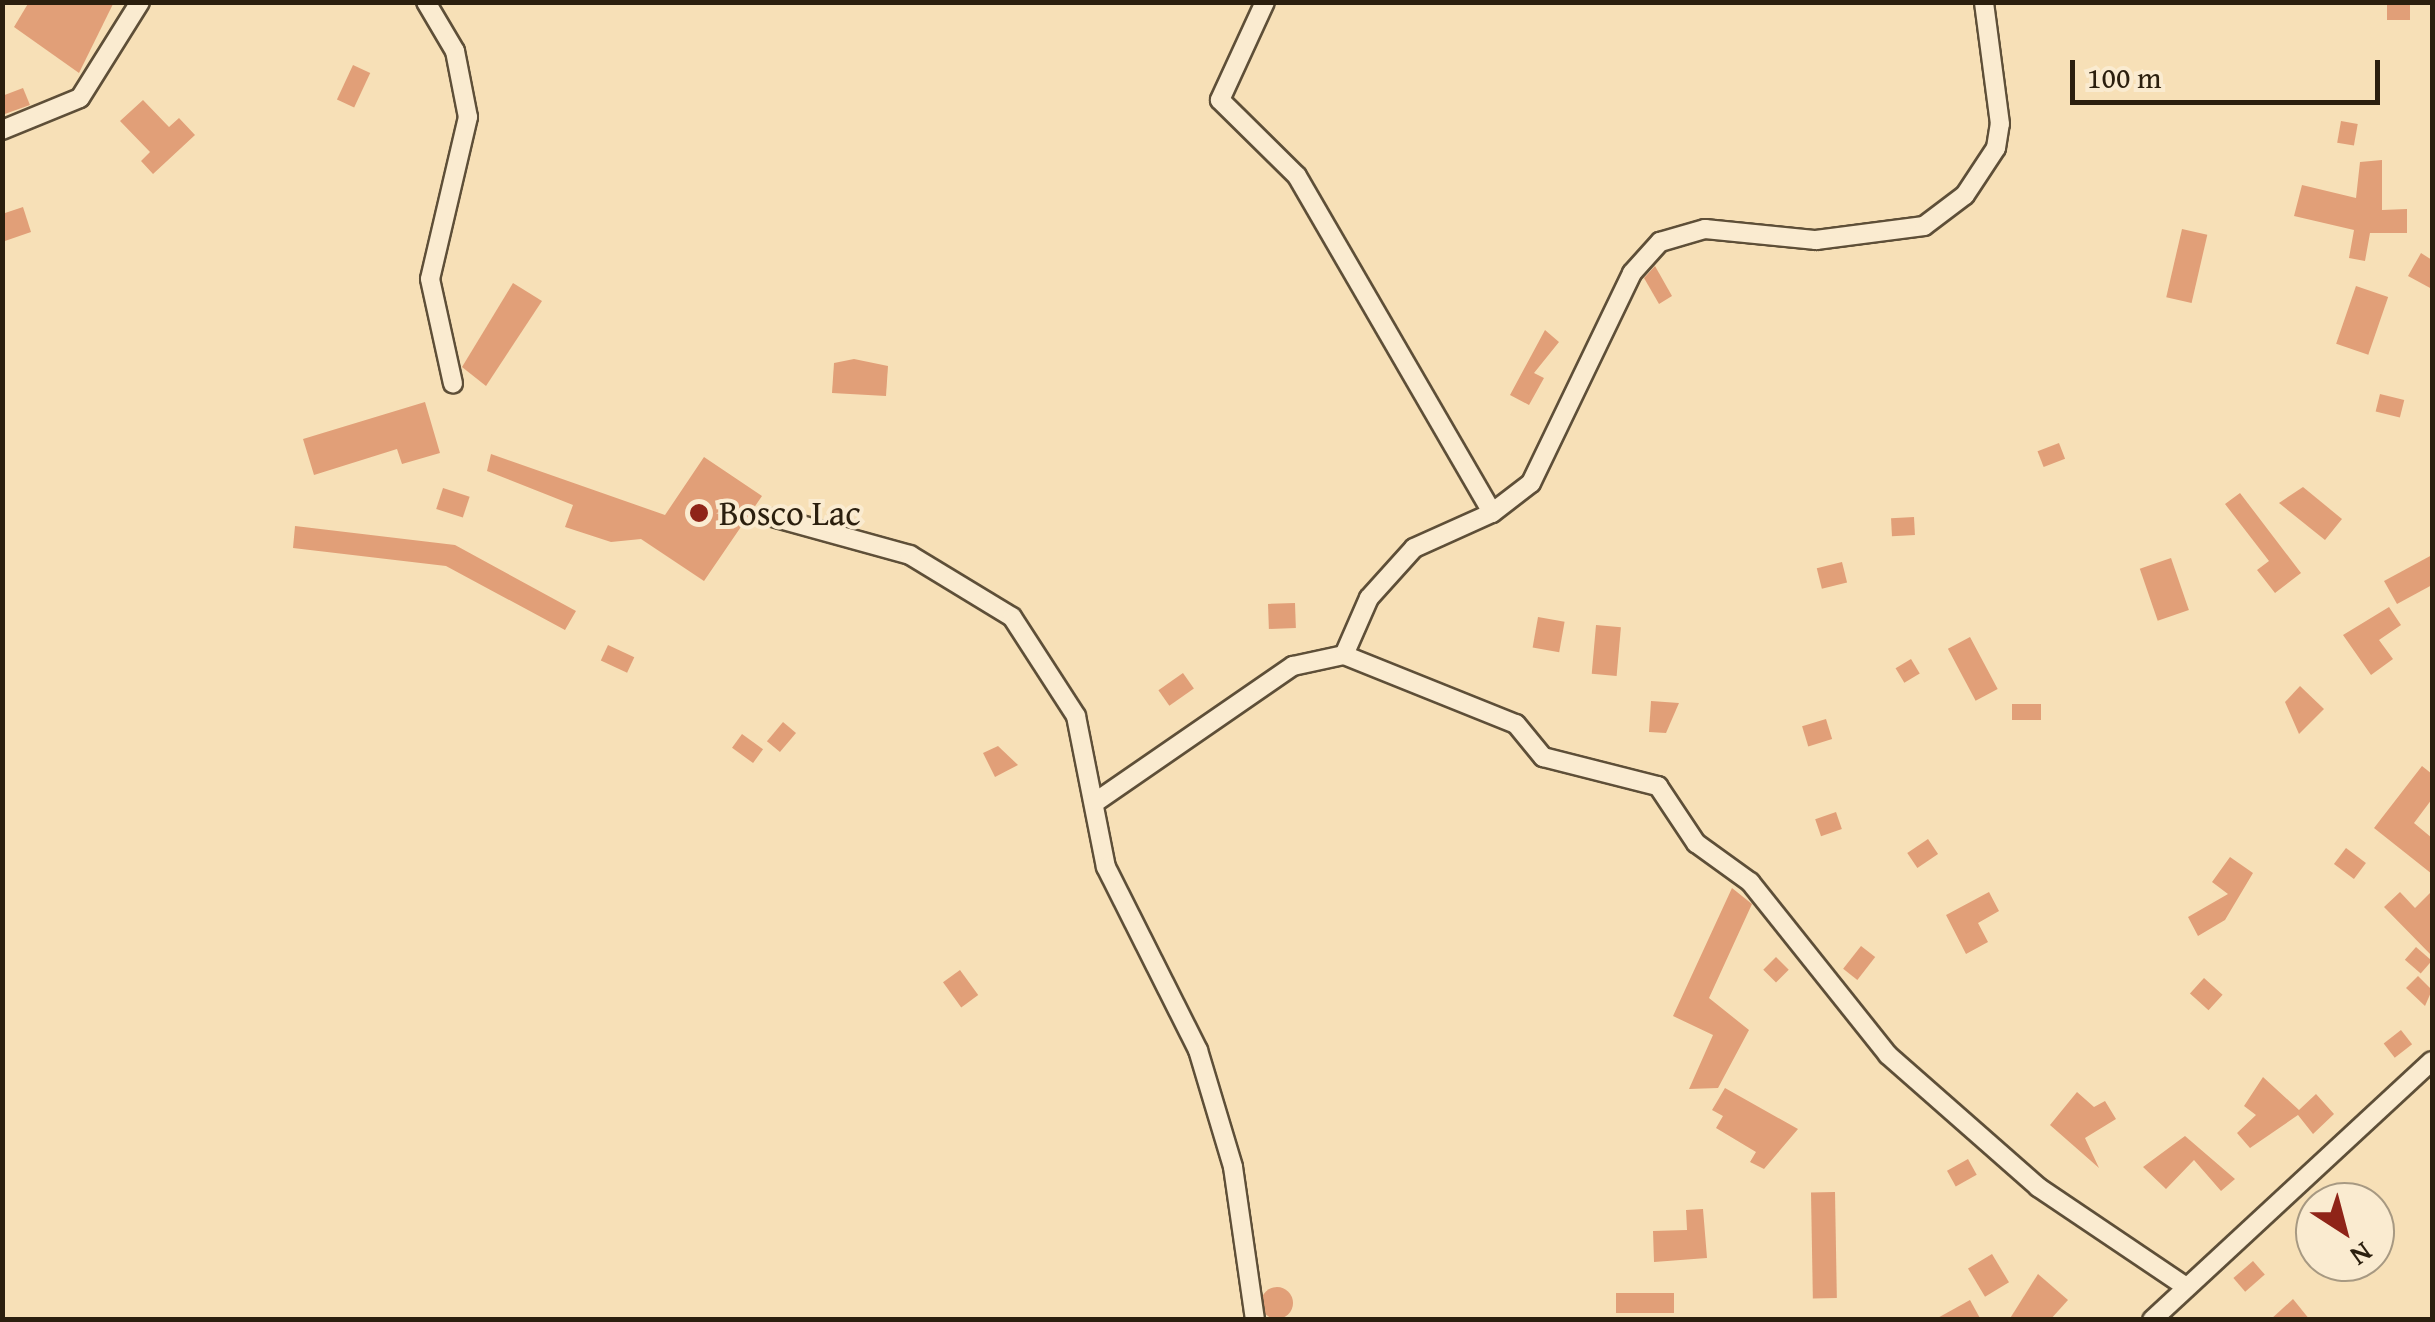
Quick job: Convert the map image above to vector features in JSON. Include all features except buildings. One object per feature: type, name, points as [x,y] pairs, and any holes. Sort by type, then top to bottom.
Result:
[{"type":"street","points":[[2,130],[80,98],[140,2]]},
{"type":"street","points":[[426,2],[455,51],[468,116],[430,279],[453,384]]},
{"type":"street","points":[[1265,2],[1220,100],[1297,176],[1492,514]]},
{"type":"street","points":[[1344,655],[1369,598],[1414,548],[1492,514],[1532,483],[1632,273],[1660,242],[1706,229],[1816,240],[1924,226],[1965,195],[1996,148],[2000,124],[1984,2]]},
{"type":"street","points":[[776,518],[910,555],[1012,618],[1076,716],[1097,801],[1106,867],[1198,1050],[1233,1167],[1255,1320]]},
{"type":"street","points":[[1097,801],[1293,666],[1344,655],[1516,724],[1544,757],[1658,786],[1696,843],[1750,882],[1888,1055],[2038,1186],[2186,1287]]},
{"type":"street","points":[[2152,1320],[2432,1061]]},
{"type":"place","name":"Bosco Lac","points":[[699,513]]}]
